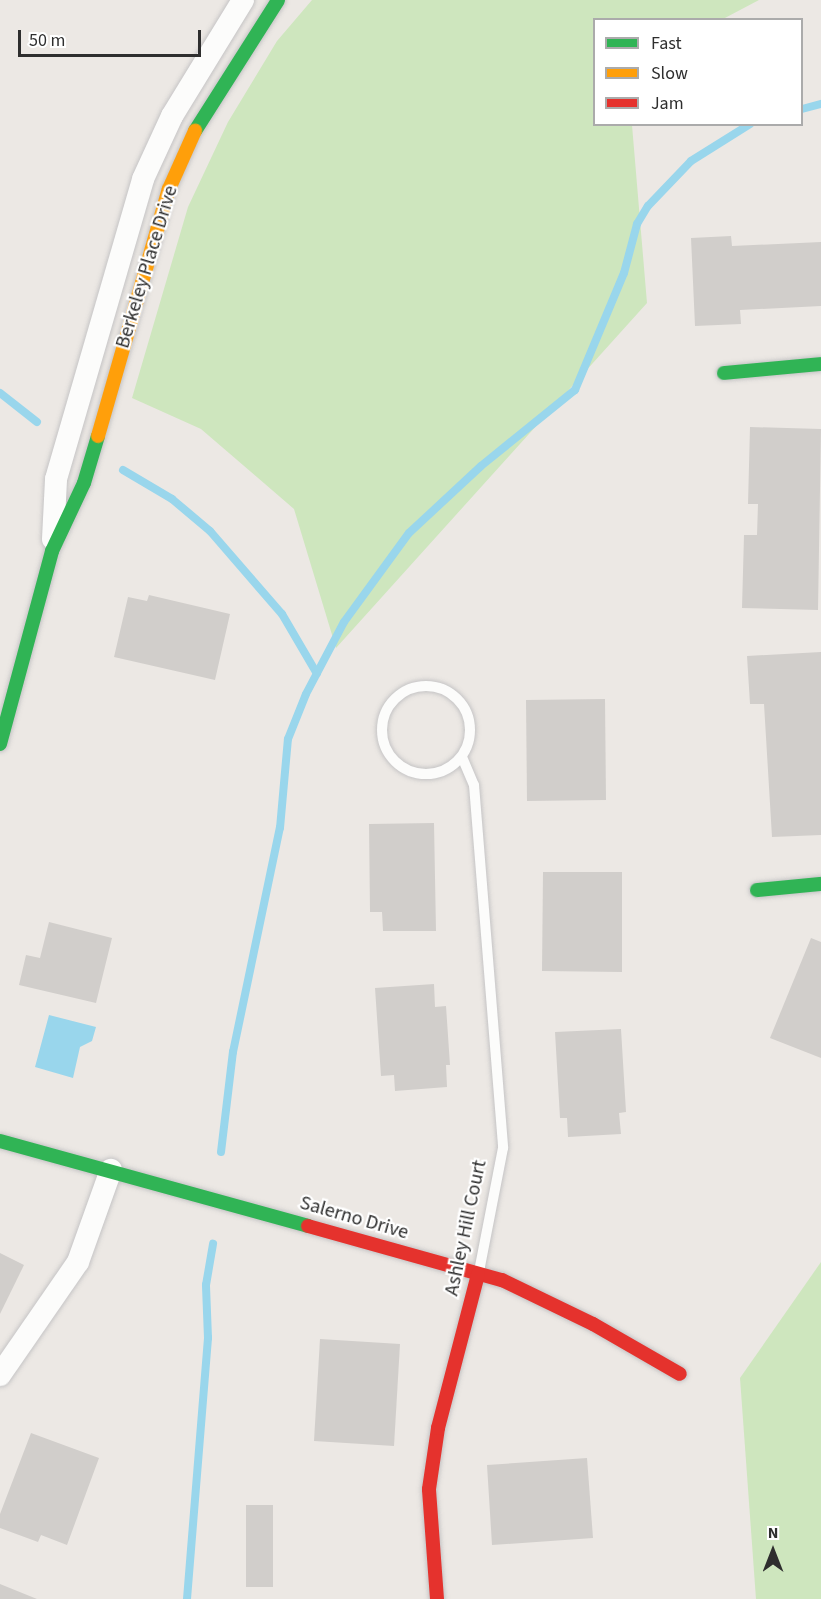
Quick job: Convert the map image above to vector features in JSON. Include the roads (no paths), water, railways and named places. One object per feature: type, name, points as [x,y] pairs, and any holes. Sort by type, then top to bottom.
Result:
[{"type":"street","name":"Berkeley Place Drive","points":[[52,551],[56,479],[145,175],[172,116],[243,0]]},
{"type":"street","name":"Berkeley Place Drive","points":[[0,744],[52,551],[84,483],[126,330],[172,183],[199,123],[278,0]]},
{"type":"street","points":[[145,175],[172,183]]},
{"type":"street","points":[[724,374],[821,364]]},
{"type":"street","points":[[757,890],[821,884]]},
{"type":"street","name":"Salerno Drive","points":[[0,1142],[111,1170],[502,1280],[593,1324],[680,1374]]},
{"type":"street","points":[[0,1375],[78,1262],[111,1170]]},
{"type":"street","name":"Ashley Hill Court","points":[[437,1599],[429,1489],[438,1428],[478,1274]]},
{"type":"lane","points":[[440,687],[452,694],[469,716],[469,744],[462,757],[437,773],[407,770],[386,749],[383,719],[389,706],[411,688],[440,687]]},
{"type":"lane","name":"Ashley Hill Court","points":[[462,757],[474,785],[502,1148],[478,1274]]},
{"type":"water","points":[[49,1015],[96,1027],[92,1041],[80,1047],[73,1078],[35,1067]]},
{"type":"waterway","points":[[803,109],[821,104]]},
{"type":"waterway","points":[[221,1152],[233,1052],[280,828],[288,739],[306,694],[344,622],[409,533],[481,466],[575,390],[624,273],[637,224],[648,206],[691,161],[747,126]]},
{"type":"waterway","points":[[0,393],[37,422]]},
{"type":"waterway","points":[[123,470],[172,499],[210,531],[282,614],[317,674]]},
{"type":"waterway","points":[[187,1599],[208,1338],[206,1285],[213,1244]]}]
